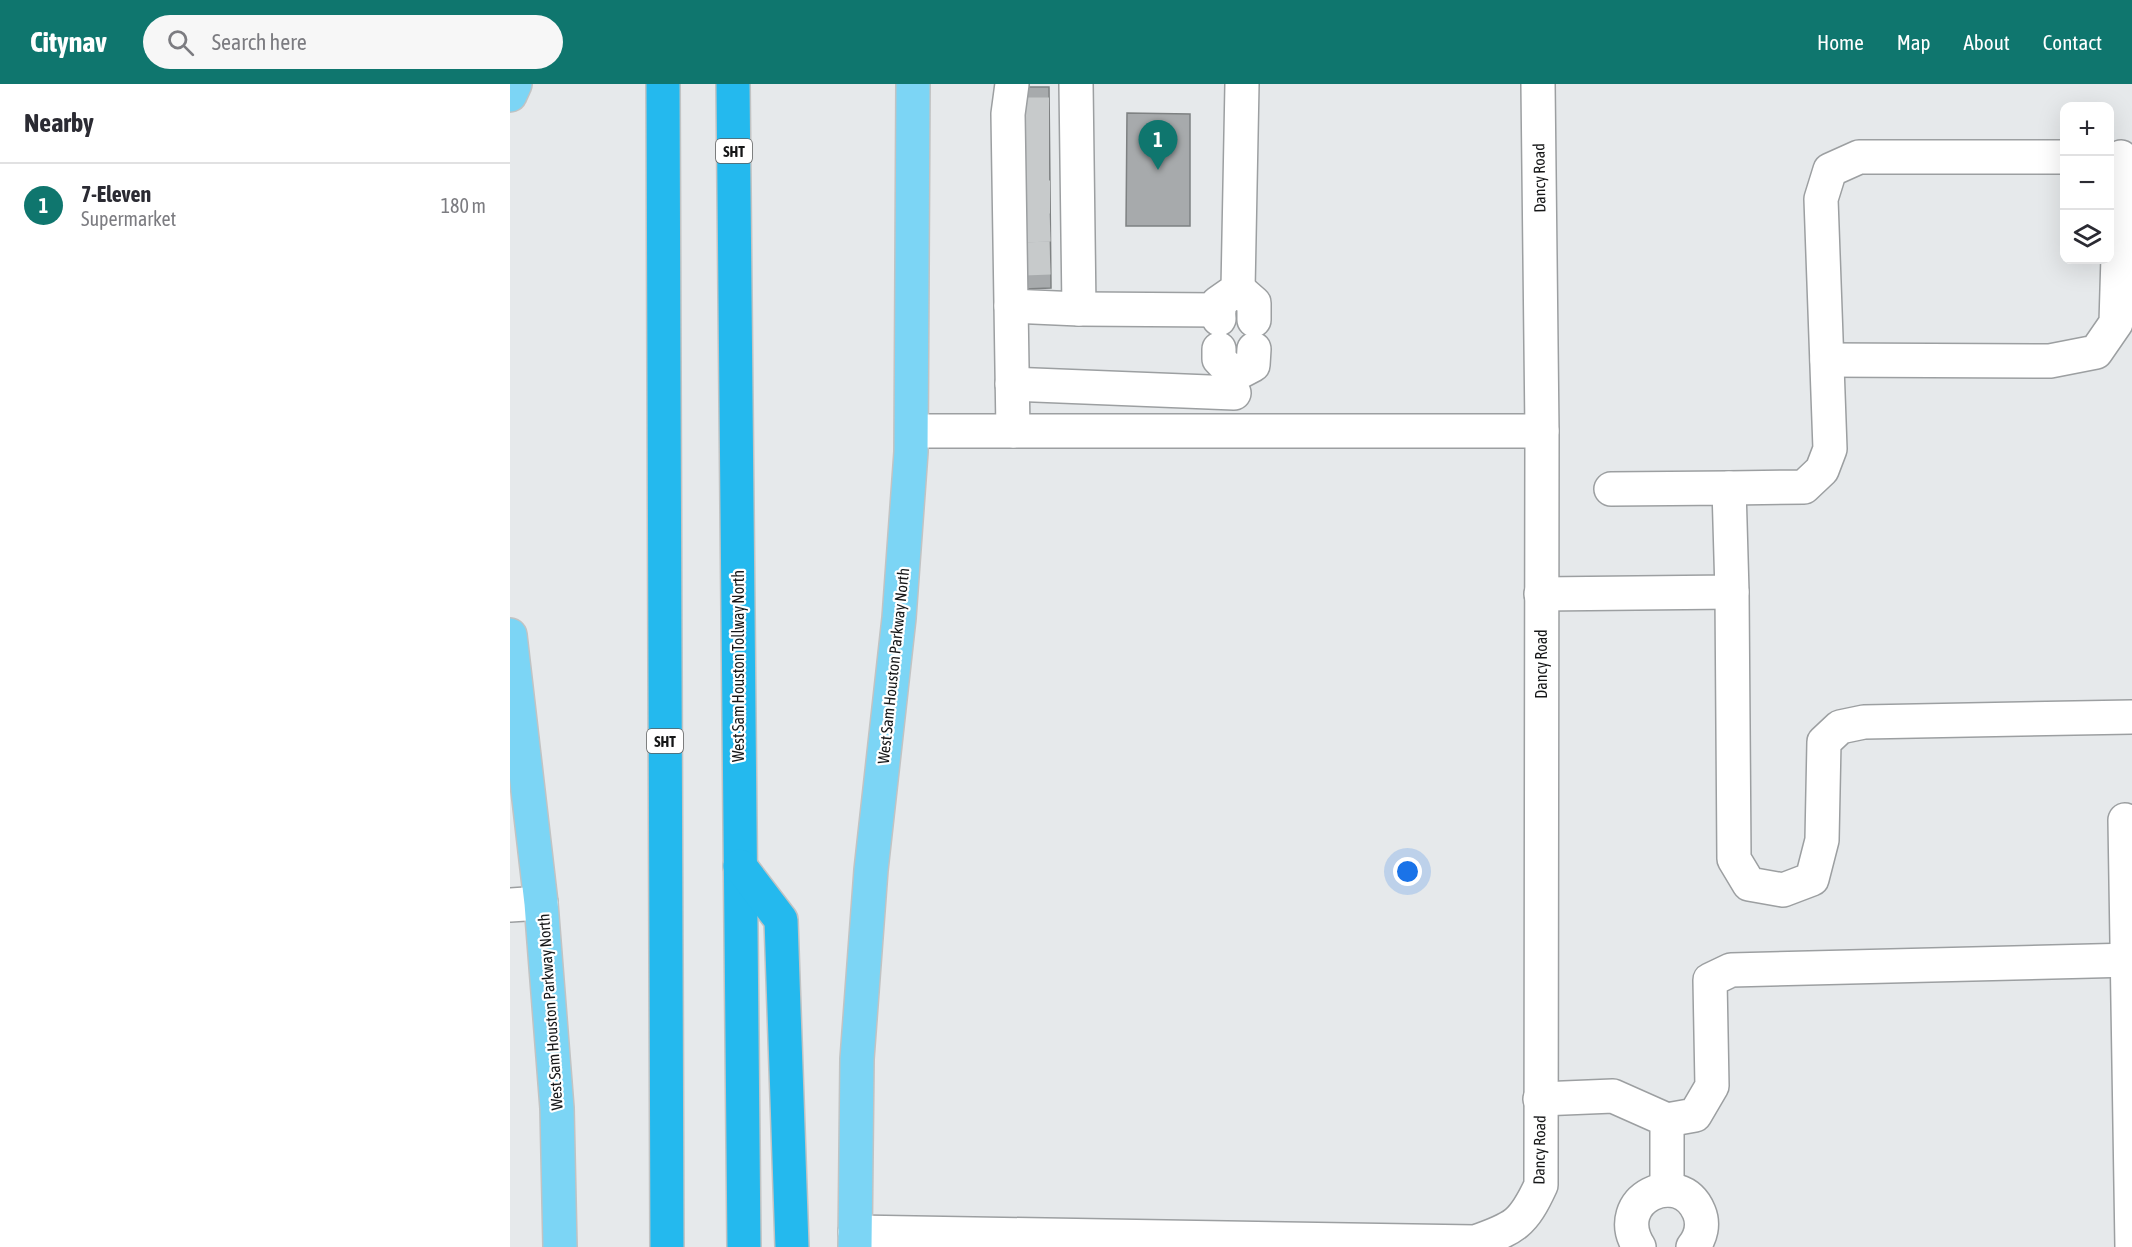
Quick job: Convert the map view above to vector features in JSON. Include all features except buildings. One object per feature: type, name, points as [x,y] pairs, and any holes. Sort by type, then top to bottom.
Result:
[{"type":"highway","name":"SHT","points":[[663,84],[667,1247]]},
{"type":"highway","name":"West Sam Houston Tollway North","points":[[733,87],[744,1247]]},
{"type":"highway","points":[[740,866],[781,920],[792,1247]]},
{"type":"main road","points":[[510,95],[515,84]]},
{"type":"main road","name":"West Sam Houston Parkway North","points":[[855,1240],[857,1059],[871,870],[899,618],[912,431],[910,90]]},
{"type":"main road","name":"West Sam Houston Parkway North","points":[[510,635],[526,904],[557,1108],[560,1247]]},
{"type":"street","points":[[1235,431],[1227,339],[1242,84]]},
{"type":"street","name":"Dancy Road","points":[[1361,1244],[1475,1242],[1506,1231],[1528,1213],[1541,1185],[1542,431],[1538,84]]},
{"type":"street","points":[[1611,489],[1804,487],[1822,470],[1830,449],[1821,199],[1830,170],[1859,157],[2060,157]]},
{"type":"street","points":[[1827,360],[2050,362],[2096,352],[2116,323],[2125,236],[2121,157]]},
{"type":"street","points":[[1040,162],[1041,259],[1079,309]]},
{"type":"street","points":[[1013,431],[1011,306],[1041,259],[1040,162]]},
{"type":"street","points":[[1011,306],[1079,309],[1227,339],[1253,365],[1254,303],[1227,339],[1012,384]]},
{"type":"street","points":[[912,431],[1542,431]]},
{"type":"street","points":[[1729,488],[1734,860],[1749,884],[1783,890],[1812,879],[1822,840],[1824,742],[1840,727],[1864,722],[2132,717]]},
{"type":"street","points":[[1541,594],[1732,592]]},
{"type":"street","points":[[2125,820],[2130,960],[2132,1247]]},
{"type":"street","points":[[1540,1099],[1613,1096],[1667,1120],[1695,1114],[1712,1086],[1710,980],[1731,970],[2130,960]]},
{"type":"street","points":[[1666,1190],[1667,1120]]},
{"type":"street","points":[[1639,1247],[1631,1227],[1637,1205],[1656,1191],[1666,1190],[1678,1192],[1696,1207],[1701,1229],[1693,1247]]},
{"type":"street","points":[[855,1240],[1361,1244]]},
{"type":"tunnel","points":[[1022,114],[1049,114]]},
{"type":"tunnel","points":[[1022,142],[1049,142]]},
{"type":"tunnel","points":[[1023,169],[1049,169]]},
{"type":"tunnel","points":[[1023,197],[1050,197]]},
{"type":"tunnel","points":[[1023,226],[1050,225]]},
{"type":"tunnel","points":[[1024,259],[1050,258]]},
{"type":"place","name":"7-Eleven","points":[[1158,170]]}]
